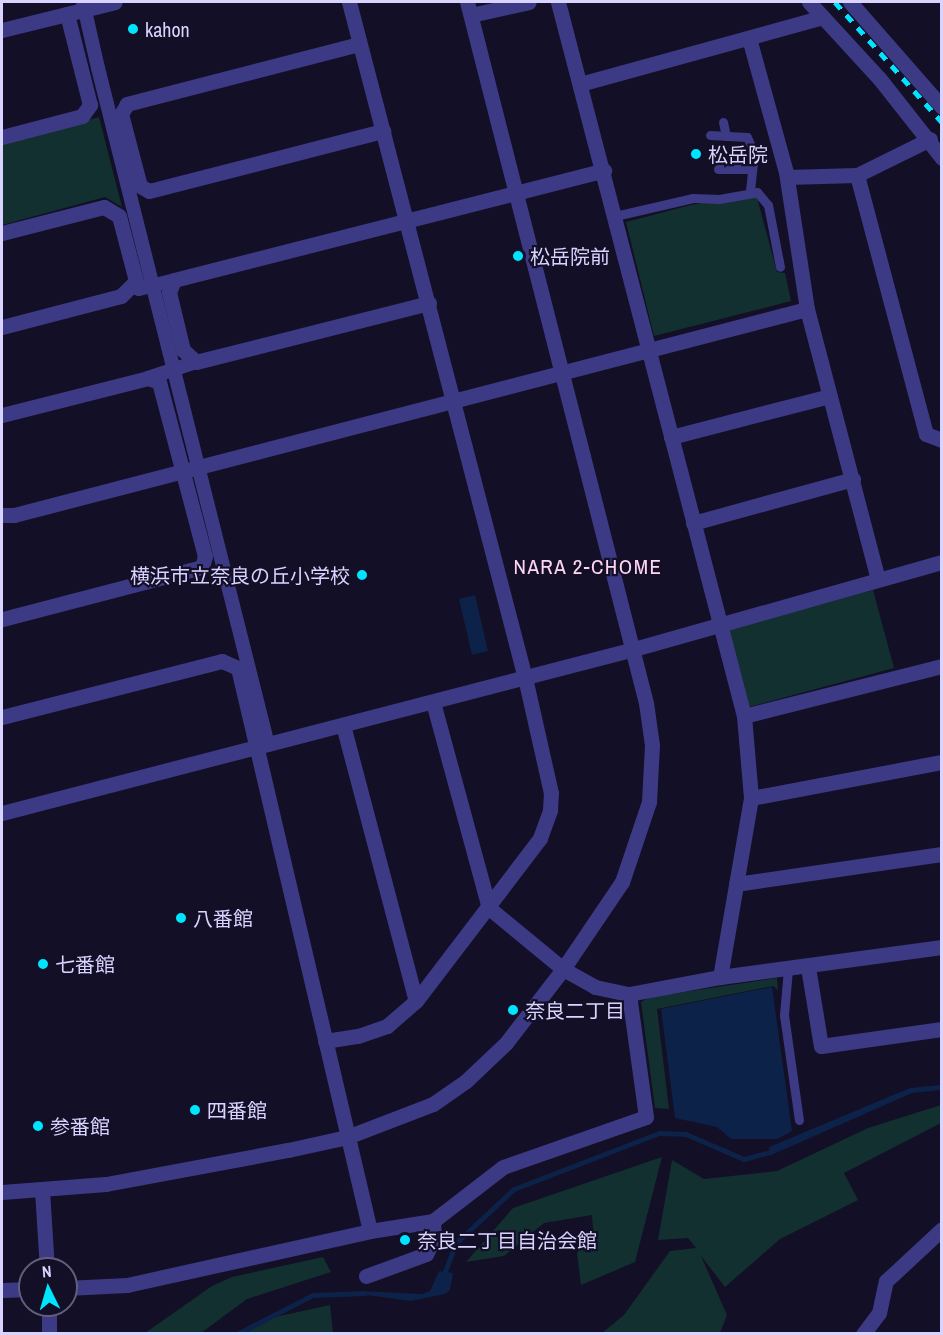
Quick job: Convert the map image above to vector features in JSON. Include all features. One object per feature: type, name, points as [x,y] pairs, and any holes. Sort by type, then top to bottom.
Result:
[{"type":"street","points":[[83,2],[173,369],[204,541],[202,567]]},
{"type":"street","points":[[2,30],[115,2]]},
{"type":"street","points":[[325,1041],[358,1036],[387,1026],[416,1002],[540,838],[550,810],[544,753],[408,220],[349,2]]},
{"type":"street","points":[[2,1192],[42,1190],[146,1178],[347,1137],[433,1104],[466,1081],[506,1043],[563,969],[622,882],[649,802],[652,745],[634,650],[469,8],[529,2]]},
{"type":"street","points":[[558,2],[604,170],[744,716],[751,798],[720,977]]},
{"type":"street","points":[[809,2],[930,139],[942,158]]},
{"type":"street","points":[[850,2],[942,107]]},
{"type":"street","points":[[67,14],[90,105]]},
{"type":"street","points":[[580,84],[823,17]]},
{"type":"street","points":[[749,38],[787,177],[807,309],[878,579]]},
{"type":"street","points":[[90,105],[108,109],[359,44]]},
{"type":"street","points":[[126,104],[121,114],[140,186],[149,191]]},
{"type":"street","points":[[2,137],[82,116],[90,105]]},
{"type":"street","points":[[129,196],[383,131]]},
{"type":"street","points":[[787,177],[856,175],[930,139]]},
{"type":"street","points":[[133,287],[151,286],[604,170]]},
{"type":"street","points":[[856,175],[926,434],[942,440]]},
{"type":"street","points":[[2,233],[104,207],[119,216],[136,281],[133,287],[121,296],[2,327]]},
{"type":"street","points":[[174,280],[169,292],[183,350],[196,362]]},
{"type":"street","points":[[2,415],[148,378],[196,362],[429,303]]},
{"type":"street","points":[[2,514],[14,516],[190,467],[807,309]]},
{"type":"street","points":[[148,378],[163,388],[222,562],[244,650],[262,746],[325,1041],[370,1231]]},
{"type":"street","points":[[672,437],[830,396]]},
{"type":"street","points":[[693,523],[853,479]]},
{"type":"street","points":[[2,619],[222,562]]},
{"type":"street","points":[[2,813],[634,650],[942,562]]},
{"type":"street","points":[[228,663],[244,650]]},
{"type":"street","points":[[2,717],[222,661],[238,668],[262,746]]},
{"type":"street","points":[[744,716],[942,666]]},
{"type":"street","points":[[433,702],[489,908],[563,969],[594,987],[629,994],[720,977],[808,967],[942,947]]},
{"type":"street","points":[[344,725],[416,1002]]},
{"type":"street","points":[[751,798],[942,762]]},
{"type":"street","points":[[736,884],[942,854]]},
{"type":"street","points":[[808,967],[821,1046],[942,1029]]},
{"type":"street","points":[[78,1288],[127,1286],[370,1231],[433,1221],[503,1167],[646,1117],[629,994]]},
{"type":"street","points":[[42,1190],[46,1257]]},
{"type":"street","points":[[366,1276],[426,1254],[434,1239],[433,1221]]},
{"type":"street","points":[[863,1334],[879,1313],[886,1281],[942,1229]]},
{"type":"street","points":[[2,1290],[18,1289]]},
{"type":"street","points":[[49,1317],[49,1334]]},
{"type":"lane","points":[[723,122],[726,136]]},
{"type":"lane","points":[[710,135],[747,137],[754,153],[750,191]]},
{"type":"lane","points":[[718,169],[752,169]]},
{"type":"lane","points":[[615,216],[693,198],[719,199],[750,191],[757,192],[768,205],[780,267]]},
{"type":"lane","points":[[788,969],[784,1015],[799,1120]]},
{"type":"green space","points":[[99,117],[122,207],[105,197],[2,225],[2,145]]},
{"type":"green space","points":[[756,194],[777,272],[785,273],[791,301],[654,336],[626,222],[691,205]]},
{"type":"green space","points":[[873,590],[894,668],[745,708],[726,630]]},
{"type":"green space","points":[[777,978],[778,990],[773,986],[657,1009],[669,1109],[655,1108],[641,1002],[650,997]]},
{"type":"green space","points":[[941,1105],[941,1123],[844,1173],[858,1200],[780,1239],[725,1287],[701,1256],[727,1315],[720,1333],[602,1333],[624,1315],[670,1251],[696,1248],[688,1238],[658,1240],[672,1160],[704,1179],[777,1171],[868,1128]]},
{"type":"green space","points":[[662,1157],[635,1262],[581,1285],[577,1253],[593,1231],[592,1215],[544,1223],[504,1256],[466,1262],[513,1208]]},
{"type":"green space","points":[[323,1257],[331,1272],[247,1299],[201,1333],[145,1333],[212,1286],[232,1277]]},
{"type":"green space","points":[[330,1305],[333,1333],[245,1333],[275,1317]]},
{"type":"water","points":[[475,595],[488,651],[472,655],[459,599]]},
{"type":"water","points":[[772,987],[792,1131],[777,1139],[731,1139],[717,1127],[675,1118],[661,1009]]},
{"type":"water","points":[[941,1085],[941,1090],[912,1093],[769,1156],[769,1147],[910,1088]]},
{"type":"water","points":[[439,1271],[453,1273],[450,1290],[445,1294],[411,1301],[360,1294],[360,1291],[422,1294],[430,1291]]},
{"type":"waterway","points":[[444,1274],[456,1243],[514,1189],[659,1133],[686,1134],[744,1159],[771,1152]]},
{"type":"waterway","points":[[237,1334],[313,1295],[365,1293]]},
{"type":"railway","points":[[835,2],[942,122]]},
{"type":"place","name":"kahon","points":[[133,29]]},
{"type":"place","name":"松岳院","points":[[696,154]]},
{"type":"place","name":"松岳院前","points":[[518,256]]},
{"type":"place","name":"横浜市立奈良の丘小学校","points":[[362,575]]},
{"type":"place","name":"八番館","points":[[181,918]]},
{"type":"place","name":"七番館","points":[[43,964]]},
{"type":"place","name":"奈良二丁目","points":[[513,1010]]},
{"type":"place","name":"四番館","points":[[195,1110]]},
{"type":"place","name":"参番館","points":[[38,1126]]},
{"type":"place","name":"奈良二丁目自治会館","points":[[405,1240]]},
{"type":"district","name":"NARA 2-CHOME","points":[[588,567]]}]
